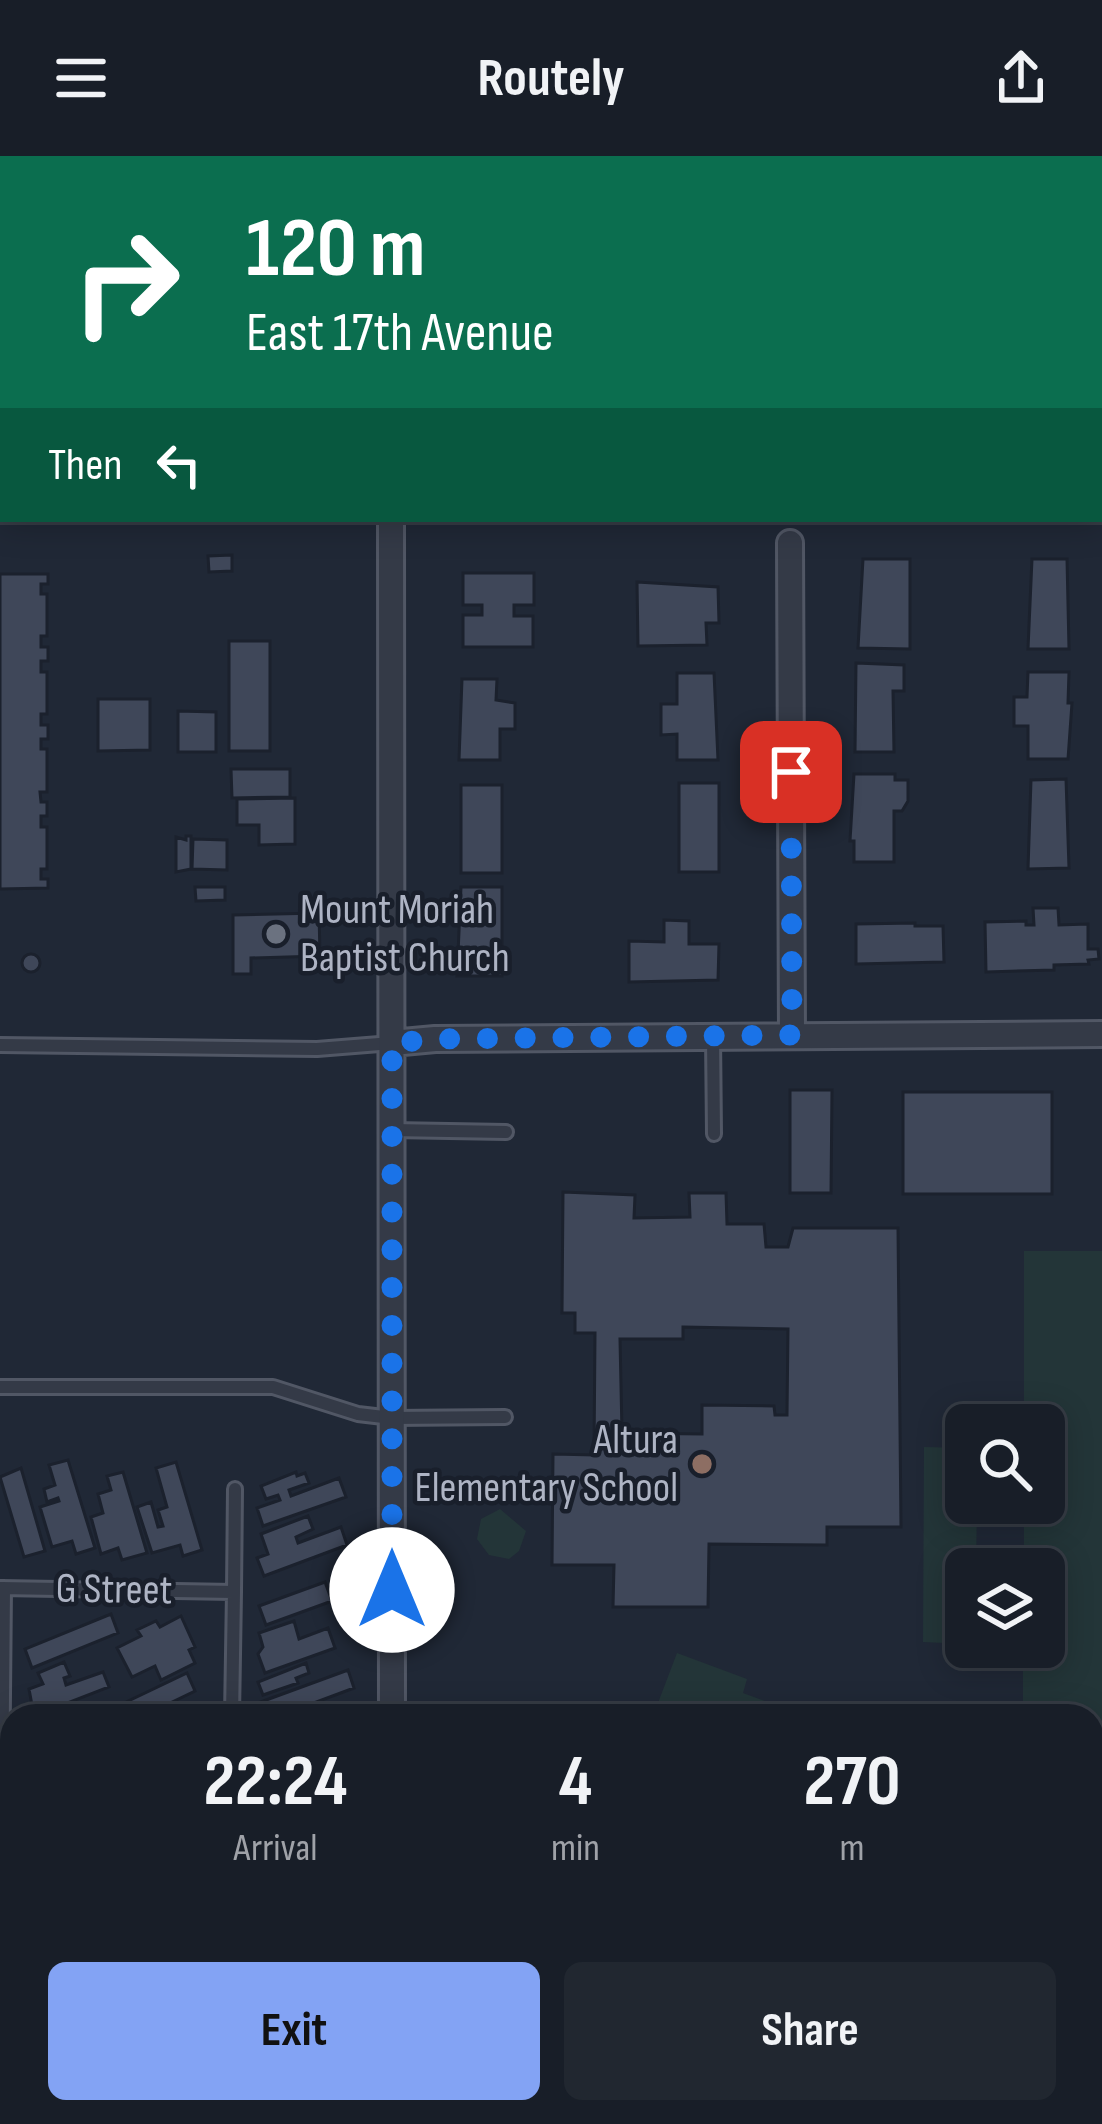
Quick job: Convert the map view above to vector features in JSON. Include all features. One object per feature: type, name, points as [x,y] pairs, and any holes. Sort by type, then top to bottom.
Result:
[{"type":"street","points":[[391,522],[392,1704]]},
{"type":"street","points":[[790,543],[792,1035]]},
{"type":"street","points":[[392,1043],[1102,1034]]},
{"type":"lane","points":[[713,1036],[714,1135]]},
{"type":"lane","points":[[0,1045],[317,1049],[392,1043]]},
{"type":"lane","points":[[392,1130],[506,1132]]},
{"type":"lane","points":[[0,1387],[273,1387],[340,1410],[392,1418],[505,1417]]},
{"type":"lane","points":[[232,1704],[235,1489]]},
{"type":"lane","points":[[1,1704],[2,1588]]},
{"type":"lane","name":"G Street","points":[[2,1588],[231,1592]]},
{"type":"shaded area","points":[[1024,1251],[1102,1251],[1102,1704],[1023,1704],[1023,1668],[1065,1668],[1065,1548],[1024,1548],[1024,1524],[1065,1524],[1065,1404],[1024,1404]]},
{"type":"shaded area","points":[[924,1447],[945,1448],[945,1524],[977,1524],[976,1548],[945,1548],[945,1643],[923,1642]]},
{"type":"shaded area","points":[[500,1509],[526,1531],[519,1551],[509,1559],[489,1555],[477,1539],[481,1519]]},
{"type":"shaded area","points":[[677,1653],[747,1679],[743,1693],[773,1704],[658,1704]]},
{"type":"building","points":[[232,555],[232,571],[209,572],[208,556]]},
{"type":"building","points":[[863,559],[910,559],[910,649],[858,648]]},
{"type":"building","points":[[1032,559],[1067,559],[1069,649],[1028,649]]},
{"type":"building","points":[[463,573],[534,573],[534,605],[514,605],[514,616],[533,616],[533,647],[463,647],[463,615],[482,615],[482,605],[463,605]]},
{"type":"building","points":[[0,574],[48,574],[48,584],[41,584],[41,594],[47,594],[47,636],[41,636],[41,647],[48,647],[48,661],[41,661],[41,672],[47,672],[47,714],[41,714],[41,725],[48,725],[48,739],[41,739],[41,749],[47,749],[47,792],[40,792],[41,802],[47,802],[41,827],[47,827],[47,869],[41,869],[41,879],[48,879],[48,888],[0,889]]},
{"type":"building","points":[[637,582],[718,587],[719,623],[706,623],[707,645],[638,646]]},
{"type":"building","points":[[229,641],[270,641],[270,751],[229,751]]},
{"type":"building","points":[[856,663],[904,665],[904,691],[893,691],[894,752],[855,752]]},
{"type":"building","points":[[1028,672],[1069,672],[1068,759],[1028,759],[1028,726],[1014,726],[1014,697],[1027,697]]},
{"type":"building","points":[[677,673],[714,673],[718,760],[677,760],[677,734],[661,735],[661,704],[677,704]]},
{"type":"building","points":[[462,679],[497,679],[496,700],[515,703],[515,729],[500,729],[500,760],[459,760]]},
{"type":"building","points":[[98,699],[150,699],[150,750],[98,751]]},
{"type":"building","points":[[178,711],[216,712],[216,752],[178,752]]},
{"type":"building","points":[[231,769],[290,769],[290,797],[232,798]]},
{"type":"building","points":[[854,774],[895,774],[895,780],[908,780],[908,801],[902,811],[894,811],[894,862],[854,862],[854,841],[850,841]]},
{"type":"building","points":[[1066,779],[1069,868],[1028,869],[1031,780]]},
{"type":"building","points":[[679,783],[719,783],[719,872],[679,872]]},
{"type":"building","points":[[461,785],[502,785],[502,873],[461,873]]},
{"type":"building","points":[[295,798],[295,844],[259,845],[259,825],[237,825],[237,799]]},
{"type":"building","points":[[191,836],[191,869],[176,872],[176,837],[186,840]]},
{"type":"building","points":[[193,839],[227,840],[227,870],[192,869]]},
{"type":"building","points":[[195,887],[225,887],[225,900],[196,901]]},
{"type":"building","points":[[461,887],[502,887],[502,976],[457,976]]},
{"type":"building","points":[[1033,908],[1058,908],[1059,925],[1088,924],[1088,949],[1098,949],[1099,959],[1088,960],[1089,964],[1054,965],[1054,970],[986,972],[985,922],[1034,925]]},
{"type":"building","name":"Mount Moriah Baptist Church","points":[[319,913],[320,956],[251,958],[251,974],[233,974],[233,915]]},
{"type":"building","points":[[664,920],[689,921],[689,944],[719,944],[718,980],[629,982],[629,941],[664,942]]},
{"type":"building","points":[[856,924],[943,926],[944,962],[856,964]]},
{"type":"building","points":[[31,954],[40,963],[31,972],[22,963]]},
{"type":"building","points":[[790,1090],[832,1090],[831,1193],[790,1193]]},
{"type":"building","points":[[903,1092],[1052,1092],[1052,1194],[903,1194]]},
{"type":"building","points":[[563,1192],[635,1195],[634,1218],[690,1217],[689,1193],[726,1193],[727,1224],[764,1224],[766,1247],[788,1247],[793,1228],[898,1228],[901,1527],[827,1527],[827,1545],[709,1544],[708,1607],[613,1607],[614,1565],[552,1565],[553,1454],[594,1455],[595,1333],[575,1333],[575,1313],[562,1313]],"holes":[[[683,1327],[788,1329],[787,1415],[775,1415],[774,1406],[702,1405],[702,1434],[622,1433],[620,1339],[683,1339]]]},
{"type":"building","points":[[68,1460],[95,1548],[76,1554],[72,1541],[52,1547],[40,1507],[59,1501],[47,1502],[44,1489],[55,1485],[49,1465]]},
{"type":"building","points":[[176,1462],[202,1550],[183,1556],[180,1545],[152,1553],[137,1507],[151,1502],[158,1527],[163,1526],[158,1510],[167,1507],[156,1468]]},
{"type":"building","points":[[21,1468],[45,1551],[24,1557],[0,1477]]},
{"type":"building","points":[[123,1472],[147,1553],[122,1560],[118,1548],[101,1554],[91,1517],[103,1513],[98,1494],[111,1490],[107,1476]]},
{"type":"building","points":[[296,1472],[297,1476],[305,1473],[309,1483],[289,1490],[291,1496],[339,1478],[346,1497],[263,1526],[257,1508],[280,1500],[278,1495],[266,1499],[261,1486]]},
{"type":"building","points":[[308,1516],[313,1529],[296,1537],[298,1543],[341,1527],[347,1545],[264,1576],[257,1558],[268,1554],[261,1534]]},
{"type":"building","points":[[325,1582],[332,1601],[266,1625],[259,1606]]},
{"type":"building","points":[[111,1614],[118,1633],[32,1668],[25,1649]]},
{"type":"building","points":[[181,1616],[195,1647],[189,1650],[195,1663],[161,1680],[155,1666],[132,1677],[117,1648],[141,1636],[137,1630],[156,1621],[160,1627]]},
{"type":"building","points":[[294,1621],[299,1639],[328,1628],[335,1648],[265,1673],[258,1654],[263,1647],[259,1633]]},
{"type":"building","points":[[64,1662],[70,1676],[64,1678],[66,1685],[103,1672],[109,1687],[65,1704],[32,1704],[29,1689],[43,1684],[38,1673]]},
{"type":"building","points":[[306,1663],[309,1673],[296,1678],[298,1683],[263,1695],[258,1682]]},
{"type":"building","points":[[348,1670],[354,1688],[311,1704],[258,1703]]},
{"type":"building","points":[[187,1673],[195,1691],[168,1704],[122,1704]]},
{"type":"place","name":"Mount Moriah Baptist Church","points":[[276,934]]},
{"type":"place","name":"Altura Elementary School","points":[[702,1464]]},
{"type":"route","points":[[392,1590],[392,1043],[792,1035],[791,772]]}]
